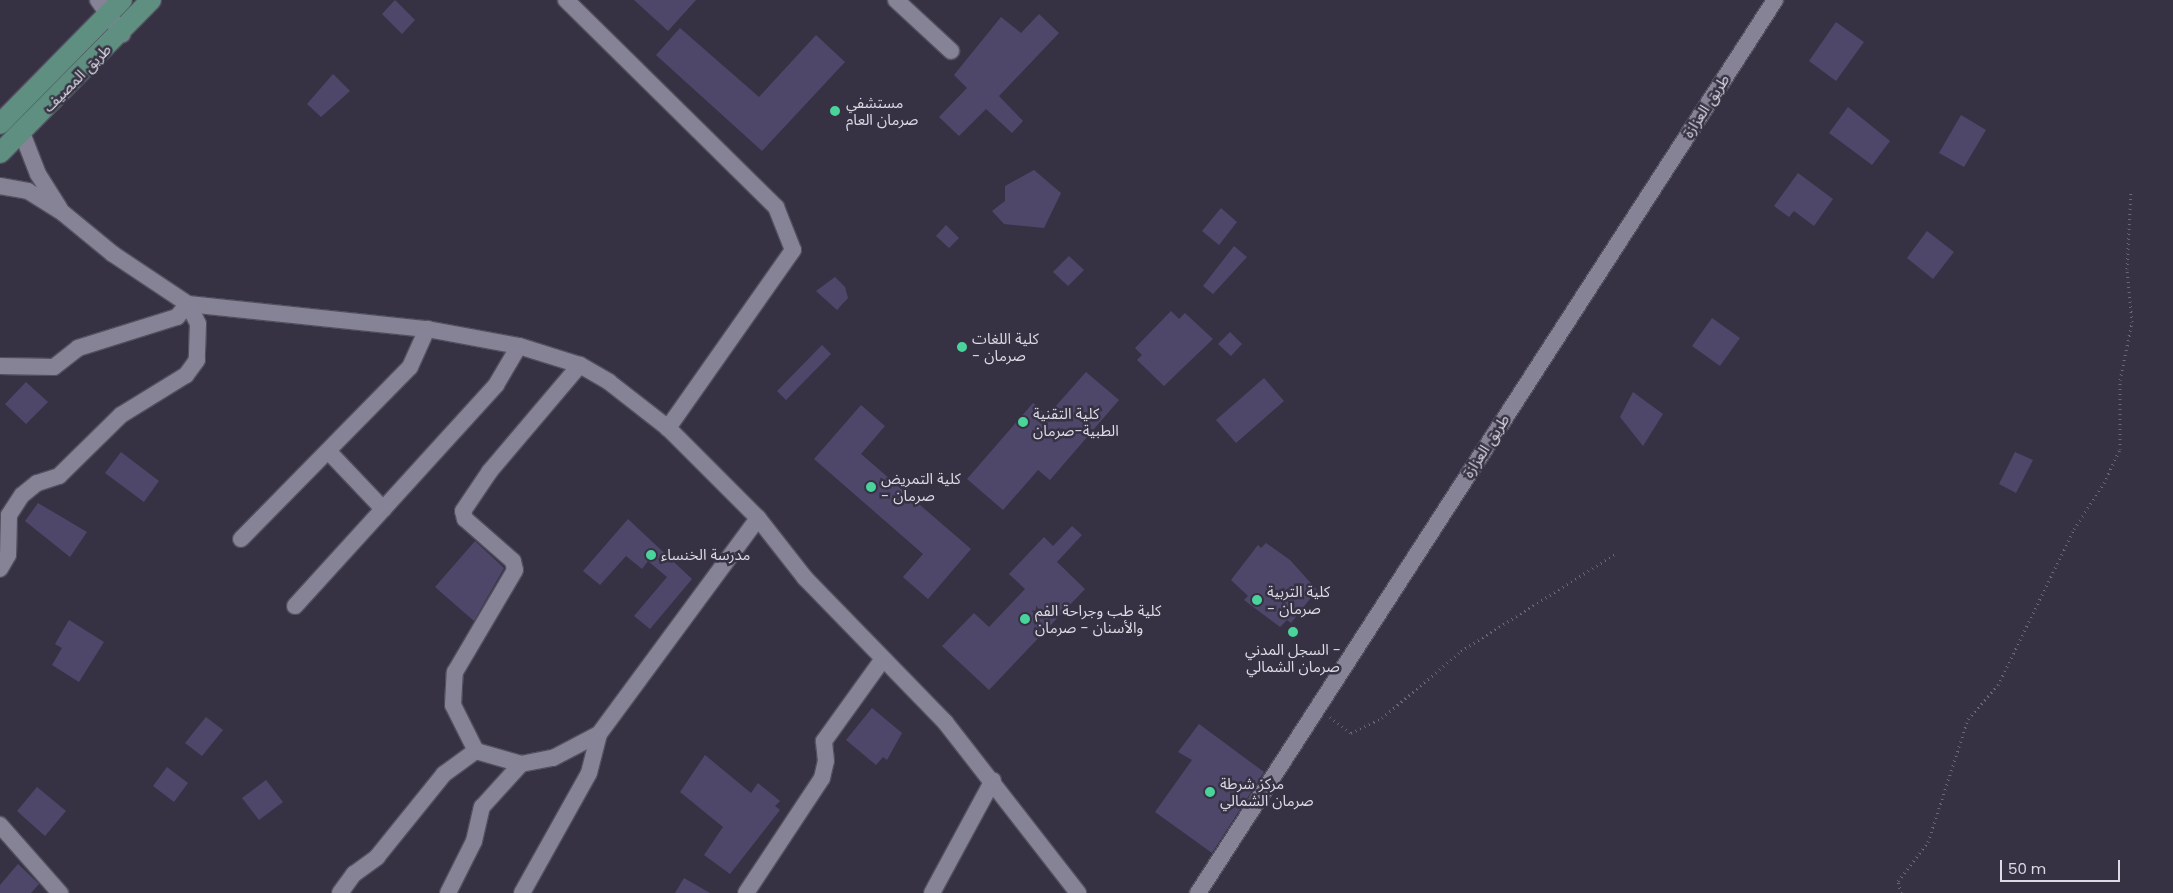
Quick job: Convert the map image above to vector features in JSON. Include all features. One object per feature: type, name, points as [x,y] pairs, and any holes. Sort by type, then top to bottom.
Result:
[{"type":"main road","name":"طريق المصيف","points":[[0,124],[103,8],[122,0]]},
{"type":"main road","name":"طريق المصيف","points":[[0,153],[122,34],[151,0]]},
{"type":"street","points":[[566,0],[776,207],[794,250],[668,428]]},
{"type":"street","points":[[896,0],[951,51]]},
{"type":"street","name":"طريق العزازة","points":[[1198,893],[1775,0]]},
{"type":"street","points":[[103,8],[122,34]]},
{"type":"street","points":[[22,133],[38,174],[63,212]]},
{"type":"street","points":[[0,186],[28,191],[63,212],[113,254],[188,304],[427,329],[519,346],[580,365],[668,428],[758,518],[805,578],[884,659],[993,780],[1078,893]]},
{"type":"street","points":[[0,366],[54,367],[78,348],[177,317],[188,304]]},
{"type":"street","points":[[0,569],[8,555],[9,515],[22,495],[71,467],[121,415],[165,390],[197,360],[198,324],[188,304]]},
{"type":"street","points":[[241,539],[329,452],[410,367],[427,329]]},
{"type":"street","points":[[295,606],[496,385],[519,346]]},
{"type":"street","points":[[580,365],[490,471],[463,511],[465,519],[514,561],[515,570],[455,672],[452,705],[476,751],[521,764],[553,758],[599,734]]},
{"type":"street","points":[[329,452],[383,509]]},
{"type":"street","points":[[522,893],[589,773],[599,734],[758,518]]},
{"type":"street","points":[[746,893],[822,778],[826,761],[824,741],[884,659]]},
{"type":"street","points":[[340,893],[354,874],[377,857],[444,774],[476,751]]},
{"type":"street","points":[[448,893],[474,841],[482,807],[521,764]]},
{"type":"street","points":[[932,893],[993,780]]},
{"type":"street","points":[[0,825],[60,893]]},
{"type":"path","points":[[1900,893],[1898,880],[1931,833],[1968,720],[1998,685],[2074,529],[2104,483],[2120,449],[2120,380],[2132,322],[2127,269],[2131,191]]},
{"type":"path","points":[[1318,708],[1351,733],[1382,718],[1461,652],[1614,554]]},
{"type":"building","points":[[395,0],[415,20],[402,34],[382,14]]},
{"type":"building","points":[[634,0],[696,0],[668,31]]},
{"type":"building","points":[[1039,14],[1059,33],[999,96],[1023,121],[1012,133],[986,109],[959,136],[939,117],[967,88],[954,75],[1001,17],[1021,33]]},
{"type":"building","points":[[1836,22],[1864,42],[1836,81],[1809,61]]},
{"type":"building","points":[[680,28],[759,97],[816,35],[845,62],[762,151],[656,55]]},
{"type":"building","points":[[333,74],[350,91],[321,117],[307,104]]},
{"type":"building","points":[[1848,107],[1890,141],[1872,165],[1829,133]]},
{"type":"building","points":[[1961,115],[1986,130],[1964,167],[1939,153]]},
{"type":"building","points":[[1034,170],[1061,193],[1044,228],[1004,224],[992,211],[1005,201],[1005,186]]},
{"type":"building","points":[[1798,173],[1833,199],[1814,226],[1794,211],[1789,217],[1774,206]]},
{"type":"building","points":[[1221,208],[1237,222],[1219,245],[1202,231]]},
{"type":"building","points":[[946,225],[959,238],[949,248],[936,236]]},
{"type":"building","points":[[1927,231],[1954,252],[1933,279],[1907,258]]},
{"type":"building","points":[[1234,246],[1247,257],[1213,294],[1203,286]]},
{"type":"building","points":[[1069,256],[1084,270],[1068,286],[1053,272]]},
{"type":"building","points":[[835,277],[845,287],[848,298],[837,310],[816,291]]},
{"type":"building","points":[[1171,311],[1179,319],[1185,313],[1213,339],[1164,386],[1137,360],[1142,355],[1135,348]]},
{"type":"building","points":[[1712,318],[1740,338],[1720,366],[1692,346]]},
{"type":"building","points":[[1230,332],[1242,344],[1231,356],[1218,344]]},
{"type":"building","points":[[822,345],[831,354],[786,400],[777,391]]},
{"type":"building","points":[[1086,372],[1119,400],[1050,480],[1038,470],[1003,510],[967,479],[1033,403],[1047,416]]},
{"type":"building","points":[[1264,378],[1284,401],[1236,443],[1216,420]]},
{"type":"building","points":[[26,382],[48,402],[26,424],[5,404]]},
{"type":"building","points":[[1633,392],[1663,414],[1643,446],[1620,417]]},
{"type":"building","points":[[861,405],[885,426],[861,454],[971,549],[928,599],[903,577],[923,554],[814,459]]},
{"type":"building","points":[[121,452],[159,481],[144,502],[105,473]]},
{"type":"building","points":[[2015,452],[2033,460],[2016,493],[1999,484]]},
{"type":"building","points":[[38,503],[87,532],[70,557],[25,521]]},
{"type":"building","points":[[628,519],[692,579],[650,629],[634,616],[667,577],[648,561],[642,569],[626,556],[600,585],[583,571]]},
{"type":"building","points":[[1072,526],[1082,535],[1057,562],[1085,589],[989,690],[942,646],[974,613],[989,627],[1025,589],[1009,574],[1044,537],[1053,546]]},
{"type":"building","points":[[475,541],[504,568],[474,621],[435,587]]},
{"type":"building","points":[[1266,543],[1290,560],[1317,590],[1291,623],[1287,620],[1280,627],[1244,600],[1248,596],[1231,580],[1258,545],[1261,548]]},
{"type":"building","points":[[69,620],[104,642],[79,682],[52,665],[62,648],[55,644]]},
{"type":"building","points":[[872,708],[902,733],[887,760],[883,757],[876,765],[846,740]]},
{"type":"building","points":[[206,717],[223,730],[202,756],[185,743]]},
{"type":"building","name":"مركز شرطة صرمان الشمالي","points":[[1199,724],[1264,772],[1212,853],[1155,812],[1192,760],[1178,752]]},
{"type":"building","points":[[705,755],[751,793],[758,783],[780,801],[775,806],[780,810],[730,874],[704,855],[723,827],[680,792]]},
{"type":"building","points":[[167,767],[188,783],[174,802],[153,786]]},
{"type":"building","points":[[266,780],[283,802],[259,820],[242,798]]},
{"type":"building","points":[[37,787],[66,811],[45,836],[17,811]]},
{"type":"building","points":[[18,864],[39,884],[31,893],[0,893],[0,885]]},
{"type":"building","points":[[684,878],[710,893],[675,893]]},
{"type":"place","name":"مستشفي صرمان العام","points":[[835,111]]},
{"type":"place","name":"كلية اللغات - صرمان","points":[[962,347]]},
{"type":"place","name":"كلية التقنية الطبية-صرمان","points":[[1023,422]]},
{"type":"place","name":"كلية التمريض - صرمان","points":[[871,487]]},
{"type":"place","name":"مدرسة الخنساء","points":[[651,555]]},
{"type":"place","name":"كلية التربية - صرمان","points":[[1257,600]]},
{"type":"place","name":"كلية طب وجراحة الفم والأسنان - صرمان","points":[[1025,619]]},
{"type":"place","name":"السجل المدني - صرمان الشمالي","points":[[1293,632]]},
{"type":"place","name":"مركز شرطة صرمان الشمالي","points":[[1210,792]]}]
